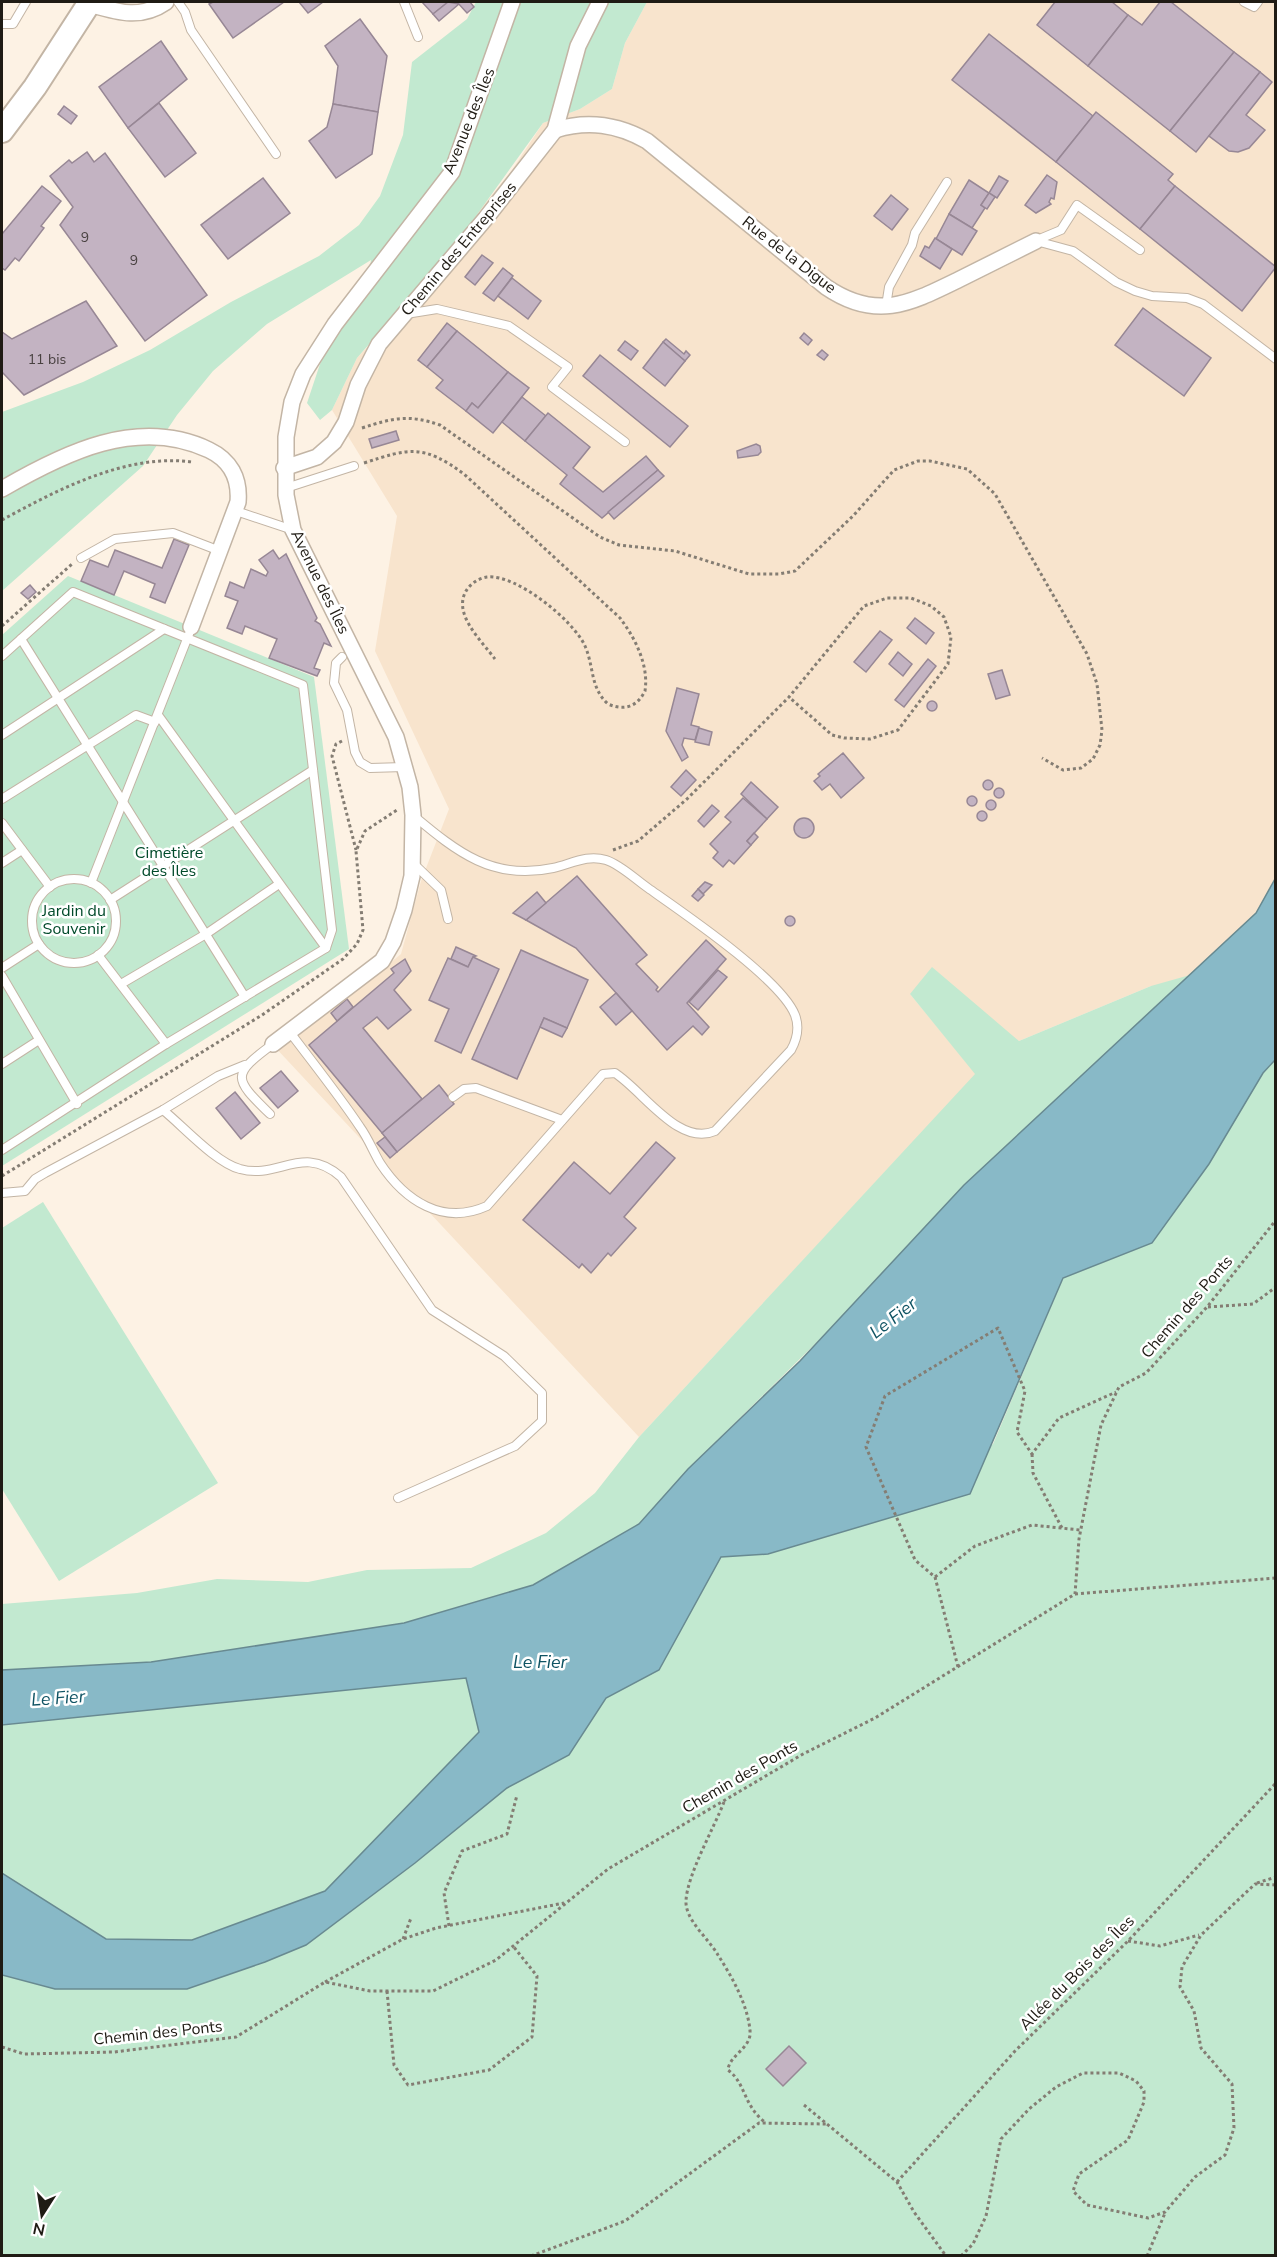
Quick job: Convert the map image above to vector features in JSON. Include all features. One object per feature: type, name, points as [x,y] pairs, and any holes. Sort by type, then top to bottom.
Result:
[{"type":"main road","points":[[5,120],[60,51],[90,3]]},
{"type":"street","points":[[137,2],[162,5]]},
{"type":"street","name":"Avenue des Îles","points":[[273,1044],[382,961],[393,942],[404,910],[413,863],[413,815],[406,766],[396,737],[293,530],[284,468],[288,417],[303,374],[336,324],[452,172],[512,2]]},
{"type":"street","name":"Chemin des Entreprises","points":[[284,468],[316,457],[338,436],[346,422],[358,385],[371,357],[493,210],[555,130],[578,46],[600,2]]},
{"type":"street","points":[[90,3],[128,14],[162,5]]},
{"type":"street","name":"Rue de la Digue","points":[[555,130],[594,124],[634,134],[837,294],[860,304],[886,307],[914,302],[1036,241]]},
{"type":"street","points":[[2,489],[39,469],[111,440],[146,435],[164,436],[198,445],[228,464],[237,482],[236,511],[189,632]]},
{"type":"lane","points":[[2,24],[13,24],[26,2]]},
{"type":"lane","points":[[178,2],[185,12],[191,30],[276,154]]},
{"type":"lane","points":[[405,2],[418,37]]},
{"type":"lane","points":[[1244,2],[1254,7],[1258,2]]},
{"type":"lane","points":[[886,307],[889,287],[912,245],[915,233],[947,182]]},
{"type":"lane","points":[[1036,241],[1061,230],[1077,205],[1140,250]]},
{"type":"lane","points":[[1036,241],[1073,250],[1116,282],[1135,291],[1152,296],[1187,298],[1203,304],[1275,359]]},
{"type":"lane","points":[[405,314],[437,309],[509,326],[568,367],[552,387],[624,442]]},
{"type":"lane","points":[[286,488],[354,466]]},
{"type":"lane","points":[[236,511],[293,530]]},
{"type":"lane","points":[[81,558],[115,539],[173,533],[220,551]]},
{"type":"lane","points":[[2,656],[73,592],[164,629],[189,632],[303,685],[332,930],[326,948],[166,1044],[77,1104],[2,1150]]},
{"type":"lane","points":[[2,735],[164,629]]},
{"type":"lane","points":[[91,883],[189,632]]},
{"type":"lane","points":[[21,639],[245,998]]},
{"type":"lane","points":[[342,657],[336,663],[334,683],[347,710],[357,757],[364,765],[377,770],[406,766]]},
{"type":"lane","points":[[2,799],[136,715],[157,718],[326,948]]},
{"type":"lane","points":[[110,900],[313,770]]},
{"type":"lane","points":[[289,1031],[362,1129],[382,1165],[412,1198],[430,1209],[464,1214],[487,1206],[600,1076],[611,1072],[619,1076],[682,1130],[696,1135],[715,1131],[791,1050],[797,1036],[797,1022],[791,1008],[769,984],[712,933],[612,863],[592,858],[534,871],[500,868],[476,861],[454,849],[413,815]]},
{"type":"lane","points":[[2,823],[50,887]]},
{"type":"lane","points":[[2,862],[22,850]]},
{"type":"lane","points":[[413,863],[441,891],[448,919]]},
{"type":"lane","points":[[67,880],[91,883],[110,900],[116,923],[107,946],[98,955],[75,963],[62,961],[51,956],[39,944],[32,925],[33,912],[37,901],[50,887],[67,880]]},
{"type":"lane","points":[[121,984],[206,934],[279,884]]},
{"type":"lane","points":[[2,968],[39,944]]},
{"type":"lane","points":[[98,955],[166,1044]]},
{"type":"lane","points":[[2,976],[77,1104]]},
{"type":"lane","points":[[2,1064],[39,1040]]},
{"type":"lane","points":[[2,1193],[25,1191],[34,1179],[163,1110],[218,1076],[245,1065],[273,1044]]},
{"type":"lane","points":[[245,1065],[241,1074],[242,1083],[247,1092],[270,1114]]},
{"type":"lane","points":[[453,1097],[464,1089],[476,1088],[562,1120]]},
{"type":"lane","points":[[163,1110],[224,1161],[238,1169],[254,1171],[310,1161],[334,1170],[432,1310],[504,1356],[542,1393],[542,1420],[515,1446],[398,1498]]},
{"type":"path","points":[[338,436],[397,417],[428,421],[450,430],[600,537],[619,544],[675,551],[735,570],[763,575],[795,571],[853,516],[894,470],[918,461],[930,460],[967,469],[978,476],[995,494],[1087,654],[1097,684],[1102,730],[1100,745],[1093,759],[1081,768],[1063,770],[1042,758]]},
{"type":"path","points":[[354,466],[413,450],[443,459],[464,474],[620,618],[637,644],[642,660],[645,691],[636,704],[629,707],[622,708],[608,704],[595,686],[586,647],[573,627],[523,588],[496,577],[487,577],[472,584],[466,591],[462,606],[467,621],[495,659]]},
{"type":"path","points":[[2,520],[54,493],[102,474],[166,461],[196,463]]},
{"type":"path","points":[[2,626],[81,558]]},
{"type":"path","points":[[592,858],[638,841],[687,799],[789,697],[864,606],[876,601],[900,597],[921,601],[944,617],[952,646],[944,672],[898,730],[857,740],[832,735],[789,697]]},
{"type":"path","points":[[352,739],[336,744],[332,756],[356,851]]},
{"type":"path","name":"Chemin des Ponts","points":[[2,2047],[24,2055],[114,2052],[236,2037],[325,1982],[370,1991],[433,1991],[496,1960],[608,1869],[803,1754],[875,1718],[1075,1594],[1080,1530],[1101,1425],[1119,1387],[1146,1373],[1207,1307],[1275,1220]]},
{"type":"path","points":[[1207,1307],[1253,1304],[1275,1287]]},
{"type":"path","points":[[958,1667],[935,1577],[915,1560],[866,1447],[885,1396],[998,1328],[1025,1391],[1017,1432],[1032,1454],[1033,1473],[1062,1528]]},
{"type":"path","points":[[1032,1454],[1059,1418],[1117,1392]]},
{"type":"path","points":[[935,1577],[975,1546],[1032,1525],[1080,1530]]},
{"type":"path","points":[[1075,1594],[1275,1578]]},
{"type":"path","name":"Allée du Bois des Îles","points":[[897,2182],[1015,2052],[1128,1941],[1275,1783]]},
{"type":"path","points":[[449,1926],[444,1893],[462,1851],[507,1834],[517,1795]]},
{"type":"path","points":[[724,1800],[696,1867],[686,1898],[686,1908],[718,1954],[743,2004],[751,2034],[747,2044],[729,2065],[728,2070],[738,2078],[751,2109],[766,2123]]},
{"type":"path","points":[[1147,2256],[1165,2212],[1195,2177],[1225,2155],[1234,2128],[1233,2084],[1201,2048],[1194,2011],[1180,1987],[1182,1967],[1201,1935],[1255,1884],[1275,1877]]},
{"type":"path","points":[[1255,1884],[1275,1885]]},
{"type":"path","points":[[325,1982],[403,1939],[449,1926],[566,1903]]},
{"type":"path","points":[[403,1939],[411,1918]]},
{"type":"path","points":[[1128,1941],[1160,1946],[1201,1935]]},
{"type":"path","points":[[387,1991],[394,2065],[408,2085],[489,2070],[532,2037],[537,1976],[513,1946]]},
{"type":"path","points":[[962,2256],[973,2244],[986,2216],[1001,2139],[1029,2109],[1056,2086],[1083,2073],[1119,2073],[1136,2081],[1144,2091],[1144,2102],[1128,2140],[1079,2174],[1073,2191],[1087,2205],[1148,2218],[1165,2212]]},
{"type":"path","points":[[804,2105],[897,2182],[914,2212],[946,2256]]},
{"type":"path","points":[[531,2256],[625,2221],[759,2123],[827,2124]]},
{"type":"shaded area","points":[[647,2],[1275,2],[1275,1060],[1151,986],[1019,1041],[910,994],[976,1074],[639,1437],[273,1045],[372,978],[401,954],[421,881],[449,809],[375,651],[397,516],[332,410],[357,358],[382,331],[512,170],[543,123],[580,109],[612,89],[625,43]]},
{"type":"green space","points":[[476,2],[647,2],[625,43],[612,89],[580,109],[543,123],[453,248],[357,358],[332,410],[320,420],[307,403],[320,364],[334,338],[365,298],[371,260],[267,324],[213,371],[177,415],[143,466],[2,591],[2,412],[83,382],[150,350],[231,302],[319,256],[359,225],[380,196],[403,135],[412,62],[467,19]]},
{"type":"green space","name":"Cimetière des Îles","points":[[68,576],[314,677],[349,949],[2,1166],[2,635]]},
{"type":"green space","points":[[932,967],[1019,1041],[1151,986],[1190,975],[688,1469],[639,1524],[533,1585],[404,1623],[151,1662],[2,1670],[2,1604],[137,1593],[217,1579],[308,1582],[367,1570],[471,1568],[546,1533],[595,1493],[639,1437],[975,1074],[910,994]]},
{"type":"green space","points":[[1275,1060],[1275,2255],[2,2256],[2,1975],[55,1989],[186,1989],[306,1945],[415,1863],[507,1788],[569,1755],[606,1698],[659,1670],[721,1557],[768,1554],[993,1444],[1063,1278],[1152,1243],[1209,1164],[1263,1073]]},
{"type":"green space","points":[[43,1202],[218,1483],[59,1581],[2,1489],[2,1228]]},
{"type":"green space","points":[[466,1678],[479,1732],[325,1891],[192,1940],[106,1939],[2,1873],[2,1725]]},
{"type":"water","name":"Le Fier","points":[[1275,879],[1275,1060],[1263,1073],[1209,1164],[1152,1243],[1063,1278],[970,1494],[768,1554],[721,1557],[659,1670],[606,1698],[569,1755],[507,1788],[415,1863],[306,1945],[187,1989],[55,1989],[2,1975],[2,1873],[106,1939],[192,1940],[325,1891],[479,1732],[466,1678],[2,1725],[2,1670],[151,1662],[404,1623],[533,1585],[639,1524],[688,1469],[800,1361],[964,1185],[1256,913]]},
{"type":"building","points":[[213,2],[284,2],[233,38],[209,4]]},
{"type":"building","points":[[299,2],[323,2],[308,13]]},
{"type":"building","points":[[422,2],[448,2],[433,14]]},
{"type":"building","points":[[448,2],[459,4],[439,21],[433,14]]},
{"type":"building","points":[[457,2],[470,2],[474,7],[467,13]]},
{"type":"building","points":[[1055,2],[1112,2],[1128,15],[1088,66],[1037,25]]},
{"type":"building","points":[[1160,2],[1171,2],[1234,52],[1170,131],[1088,66],[1128,15],[1142,25]]},
{"type":"building","points":[[360,19],[387,56],[378,112],[333,104],[338,66],[325,46]]},
{"type":"building","points":[[989,34],[1093,116],[1056,162],[952,80]]},
{"type":"building","points":[[161,41],[187,79],[128,128],[99,87]]},
{"type":"building","points":[[1234,52],[1260,72],[1196,152],[1170,131]]},
{"type":"building","points":[[1260,72],[1272,82],[1246,115],[1265,130],[1249,148],[1238,152],[1229,151],[1209,136]]},
{"type":"building","points":[[159,103],[196,153],[165,177],[128,128]]},
{"type":"building","points":[[333,104],[378,112],[372,154],[336,178],[309,141],[327,127]]},
{"type":"building","points":[[64,106],[77,116],[71,124],[58,114]]},
{"type":"building","points":[[1096,112],[1173,174],[1168,180],[1175,186],[1140,229],[1056,162]]},
{"type":"building","points":[[87,152],[94,162],[105,153],[207,295],[145,341],[60,225],[73,207],[50,176],[69,160],[72,163]]},
{"type":"building","points":[[1047,175],[1057,182],[1054,199],[1051,198],[1049,202],[1051,204],[1036,213],[1025,205]]},
{"type":"building","points":[[999,176],[1008,181],[997,198],[989,193]]},
{"type":"building","points":[[263,178],[290,213],[228,259],[201,225]]},
{"type":"building","points":[[969,180],[989,193],[981,205],[985,208],[972,228],[949,214]]},
{"type":"building","points":[[42,186],[61,201],[41,226],[44,228],[19,261],[15,258],[5,270],[2,268],[2,234]]},
{"type":"building","points":[[1175,186],[1276,267],[1242,311],[1140,229]]},
{"type":"building","points":[[989,193],[995,197],[987,209],[981,205]]},
{"type":"building","points":[[891,195],[908,209],[892,230],[874,216]]},
{"type":"building","points":[[949,214],[977,231],[962,255],[936,239]]},
{"type":"building","points":[[935,238],[952,249],[940,269],[920,256],[925,246],[929,248]]},
{"type":"building","points":[[482,255],[493,263],[475,285],[465,277]]},
{"type":"building","points":[[503,268],[513,276],[494,301],[483,293]]},
{"type":"building","points":[[512,278],[541,301],[528,319],[498,296]]},
{"type":"building","points":[[86,301],[117,346],[24,395],[2,372],[2,332],[12,339]]},
{"type":"building","points":[[1143,308],[1211,358],[1184,396],[1115,345]]},
{"type":"building","points":[[447,323],[457,331],[427,367],[418,360]]},
{"type":"building","points":[[457,331],[508,372],[478,408],[472,403],[466,411],[436,388],[443,380],[427,367]]},
{"type":"building","points":[[804,333],[812,340],[808,345],[800,338]]},
{"type":"building","points":[[666,339],[684,354],[686,351],[690,355],[685,361],[663,342]]},
{"type":"building","points":[[625,341],[638,351],[631,360],[618,350]]},
{"type":"building","points":[[663,342],[685,361],[665,386],[643,368]]},
{"type":"building","points":[[822,350],[828,355],[824,360],[817,355]]},
{"type":"building","points":[[600,355],[688,426],[670,447],[583,376]]},
{"type":"building","points":[[508,372],[529,388],[493,433],[466,411],[472,403],[478,408]]},
{"type":"building","points":[[522,397],[546,416],[525,441],[502,422]]},
{"type":"building","points":[[548,413],[590,447],[573,468],[603,492],[646,456],[658,470],[602,518],[560,484],[567,475],[525,441]]},
{"type":"building","points":[[396,431],[399,440],[372,448],[369,439]]},
{"type":"building","points":[[756,444],[760,446],[761,452],[758,455],[738,458],[737,451]]},
{"type":"building","points":[[658,470],[664,476],[614,519],[608,512]]},
{"type":"building","points":[[174,539],[189,545],[165,603],[150,597],[155,584],[124,571],[114,595],[81,581],[90,560],[108,567],[115,550],[162,568]]},
{"type":"building","points":[[273,550],[279,559],[286,554],[317,618],[315,621],[320,624],[331,646],[324,643],[314,668],[320,670],[317,676],[269,658],[277,639],[245,626],[242,634],[227,628],[238,601],[225,596],[230,582],[244,588],[251,569],[266,576],[268,572],[259,560]]},
{"type":"building","points":[[30,585],[36,592],[28,599],[21,593]]},
{"type":"building","points":[[915,618],[934,633],[926,644],[907,628]]},
{"type":"building","points":[[880,631],[892,640],[866,672],[854,662]]},
{"type":"building","points":[[898,652],[912,664],[903,676],[889,664]]},
{"type":"building","points":[[928,659],[936,666],[904,707],[895,700]]},
{"type":"building","points":[[1002,670],[1010,695],[996,699],[988,674]]},
{"type":"building","points":[[677,688],[699,694],[691,725],[699,727],[695,740],[684,738],[682,745],[688,757],[682,761],[666,731]]},
{"type":"building","points":[[932,701],[937,706],[932,711],[927,706]]},
{"type":"building","points":[[699,728],[712,732],[709,745],[695,742]]},
{"type":"building","points":[[843,753],[864,778],[841,798],[830,784],[822,790],[814,781],[820,776],[818,774]]},
{"type":"building","points":[[686,770],[696,780],[681,796],[671,787]]},
{"type":"building","points":[[988,780],[993,785],[988,790],[983,785]]},
{"type":"building","points":[[751,782],[778,807],[767,819],[741,794]]},
{"type":"building","points":[[999,788],[1004,793],[999,798],[994,793]]},
{"type":"building","points":[[972,796],[977,801],[972,806],[967,801]]},
{"type":"building","points":[[743,798],[767,819],[747,841],[751,845],[734,864],[729,860],[723,867],[713,858],[718,852],[710,844],[731,822],[725,817]]},
{"type":"building","points":[[991,800],[996,805],[991,810],[986,805]]},
{"type":"building","points":[[712,805],[719,811],[704,827],[698,821]]},
{"type":"building","points":[[982,811],[987,816],[982,821],[977,816]]},
{"type":"building","points":[[804,818],[811,821],[814,828],[811,835],[804,838],[797,835],[794,828],[797,821]]},
{"type":"building","points":[[754,833],[758,837],[751,845],[747,841]]},
{"type":"building","points":[[577,876],[647,955],[636,964],[658,987],[656,990],[658,992],[706,940],[726,959],[687,1003],[709,1027],[702,1035],[693,1026],[667,1050],[576,948],[526,920]]},
{"type":"building","points":[[705,882],[712,885],[703,894],[698,889]]},
{"type":"building","points":[[698,889],[704,895],[698,901],[692,896]]},
{"type":"building","points":[[537,892],[546,903],[526,920],[513,913]]},
{"type":"building","points":[[790,916],[795,921],[790,926],[785,921]]},
{"type":"building","points":[[456,947],[476,956],[473,957],[468,967],[451,959]]},
{"type":"building","points":[[521,950],[588,980],[567,1028],[544,1018],[517,1079],[472,1059]]},
{"type":"building","points":[[473,957],[499,969],[461,1053],[435,1041],[449,1009],[429,1000],[448,958],[468,967]]},
{"type":"building","points":[[405,959],[411,971],[394,990],[411,1010],[388,1029],[377,1017],[363,1028],[422,1099],[382,1133],[309,1045],[394,973],[391,969]]},
{"type":"building","points":[[718,970],[727,977],[698,1010],[689,1002]]},
{"type":"building","points":[[616,993],[632,1011],[616,1025],[600,1007]]},
{"type":"building","points":[[347,999],[353,1007],[337,1021],[331,1013]]},
{"type":"building","points":[[544,1018],[567,1028],[562,1037],[540,1027]]},
{"type":"building","points":[[281,1071],[298,1091],[278,1108],[260,1088]]},
{"type":"building","points":[[439,1085],[454,1104],[397,1152],[382,1133]]},
{"type":"building","points":[[235,1092],[260,1123],[241,1139],[216,1108]]},
{"type":"building","points":[[385,1137],[397,1152],[390,1158],[377,1143]]},
{"type":"building","points":[[656,1142],[675,1158],[624,1217],[636,1228],[611,1256],[608,1253],[591,1273],[582,1264],[579,1268],[523,1220],[574,1162],[610,1194]]},
{"type":"building","points":[[789,2046],[806,2063],[783,2086],[766,2069]]},
{"type":"park label","name":"Jardin du Souvenir","points":[[74,920]]}]
